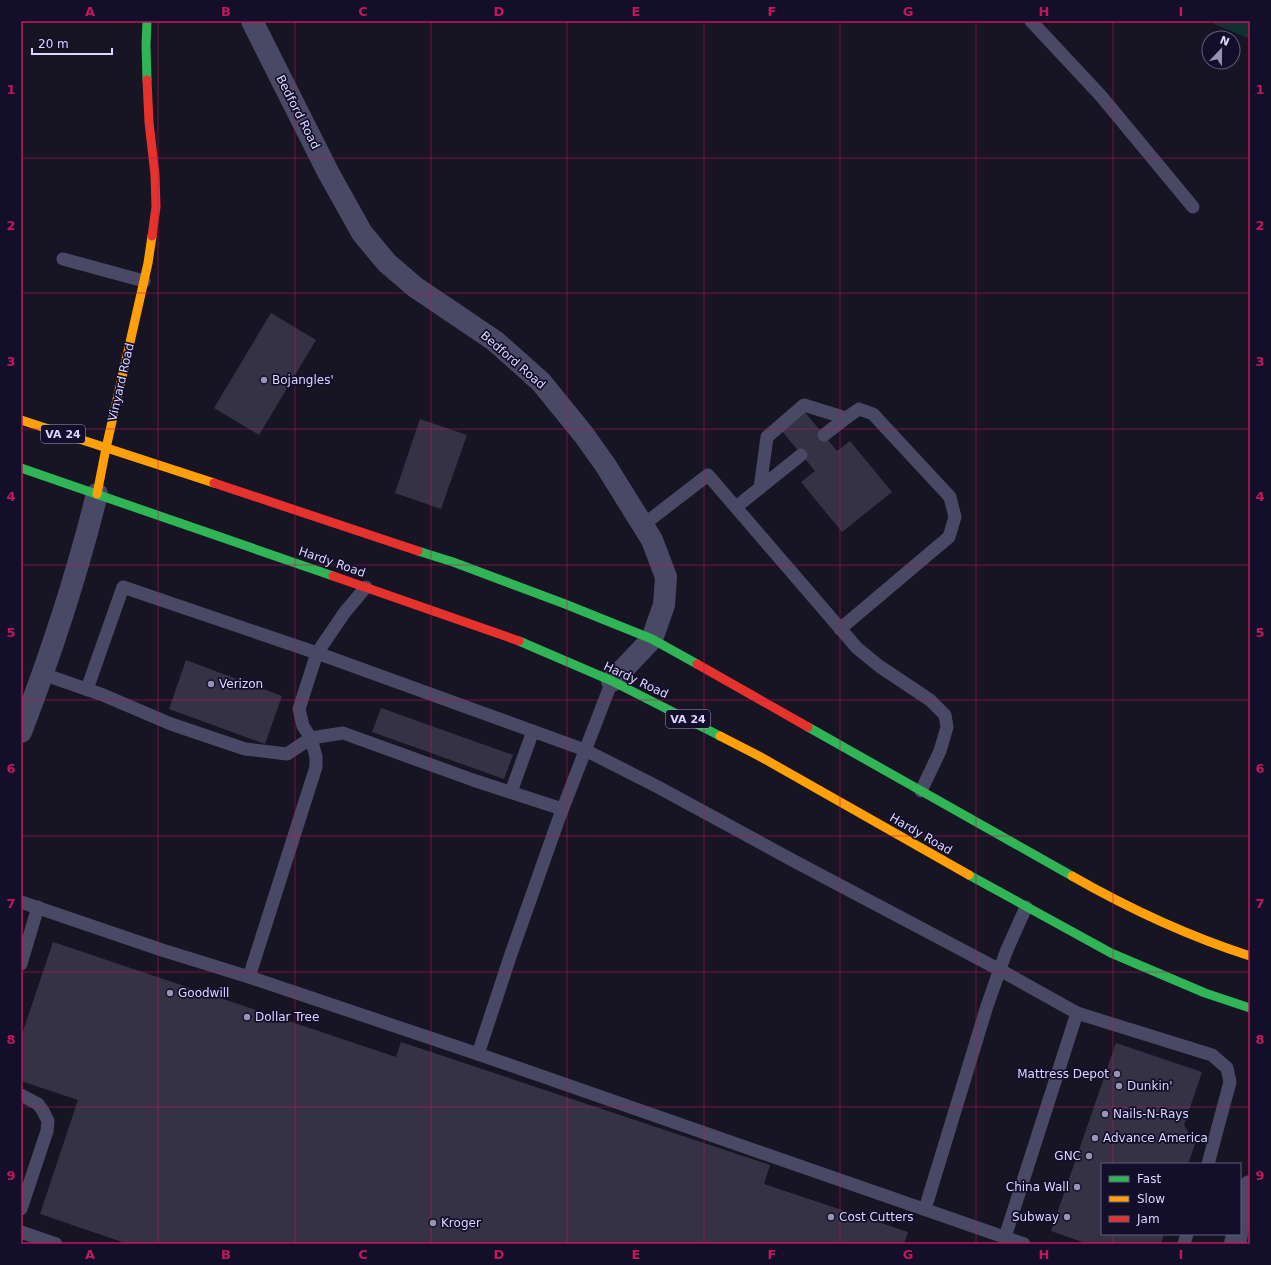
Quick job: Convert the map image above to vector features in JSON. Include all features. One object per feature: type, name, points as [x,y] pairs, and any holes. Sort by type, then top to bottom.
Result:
[{"type":"main road","name":"Vinyard Road","points":[[97,494],[148,263],[156,207],[155,175],[149,122],[146,45],[147,21]]},
{"type":"main road","name":"VA 24","points":[[21,420],[453,562],[565,604],[652,639],[1100,892],[1166,924],[1250,956]]},
{"type":"main road","name":"Hardy Road","points":[[21,468],[514,639],[612,681],[759,756],[1026,907],[1111,953],[1205,993],[1250,1008]]},
{"type":"street","name":"Bedford Road","points":[[252,21],[328,172],[362,233],[387,263],[415,287],[495,341],[541,382],[584,435],[606,466],[652,540],[666,577],[664,605],[652,639],[612,681]]},
{"type":"street","name":"Vinyard Road","points":[[21,732],[43,674],[83,551],[97,494]]},
{"type":"street","points":[[1241,1220],[1250,1186]]},
{"type":"lane","points":[[1031,21],[1101,96],[1193,207]]},
{"type":"lane","points":[[63,259],[144,281]]},
{"type":"lane","points":[[760,488],[767,437],[804,405],[846,418]]},
{"type":"lane","points":[[824,435],[860,409],[873,414],[950,497],[955,517],[949,537],[840,629]]},
{"type":"lane","points":[[736,507],[801,455]]},
{"type":"lane","points":[[643,525],[708,475],[857,648],[879,666],[930,700],[945,715],[947,728],[940,750],[921,791]]},
{"type":"lane","points":[[87,689],[123,587],[317,653],[585,750],[658,787],[1000,970],[1077,1013],[1212,1055],[1227,1068],[1230,1082],[1208,1163]]},
{"type":"lane","points":[[249,977],[316,767],[316,757],[311,738],[303,726],[299,709],[317,653],[344,612],[366,587]]},
{"type":"lane","points":[[43,674],[87,689],[171,724],[245,749],[287,754],[311,738],[343,733],[562,809]]},
{"type":"lane","points":[[478,1054],[511,954],[562,809],[612,681]]},
{"type":"lane","points":[[511,792],[533,731]]},
{"type":"lane","points":[[21,902],[478,1054],[1024,1244]]},
{"type":"lane","points":[[21,964],[38,907]]},
{"type":"lane","points":[[925,1209],[987,1006],[1026,907]]},
{"type":"lane","points":[[1005,1237],[1077,1013]]},
{"type":"lane","points":[[21,1096],[38,1104],[48,1121],[47,1131],[21,1209]]},
{"type":"lane","points":[[21,1232],[56,1244]]},
{"type":"green space","points":[[1213,21],[1250,21],[1250,39],[1241,35],[1241,30],[1228,30],[1214,24]]},
{"type":"building","points":[[271,313],[316,340],[259,435],[214,408]]},
{"type":"building","points":[[804,411],[837,451],[850,441],[892,492],[842,532],[801,482],[815,471],[781,430]]},
{"type":"building","points":[[420,419],[467,435],[441,509],[395,493]]},
{"type":"building","points":[[186,660],[282,696],[265,744],[169,709]]},
{"type":"building","points":[[381,708],[513,755],[504,779],[372,732]]},
{"type":"building","points":[[53,942],[396,1057],[401,1042],[770,1165],[764,1184],[908,1232],[904,1244],[128,1244],[40,1214],[78,1100],[21,1081],[21,1037]]},
{"type":"building","points":[[1116,1043],[1202,1072],[1184,1125],[1195,1144],[1188,1163],[1101,1163],[1101,1235],[1164,1235],[1161,1244],[1088,1244],[1051,1231]]},
{"type":"traffic: fast","points":[[147,21],[147,80]]},
{"type":"traffic: fast","points":[[21,468],[333,576]]},
{"type":"traffic: fast","points":[[418,551],[453,562],[565,604],[652,639],[697,664]]},
{"type":"traffic: fast","points":[[519,641],[612,681],[720,736]]},
{"type":"traffic: fast","points":[[808,727],[1072,876]]},
{"type":"traffic: fast","points":[[969,875],[1111,953],[1205,993],[1250,1008]]},
{"type":"traffic: slow","points":[[97,494],[148,263],[152,236]]},
{"type":"traffic: slow","points":[[21,420],[214,483]]},
{"type":"traffic: slow","points":[[720,736],[759,756],[969,875]]},
{"type":"traffic: slow","points":[[1072,876],[1115,899],[1181,930],[1204,940],[1250,956]]},
{"type":"traffic: jam","points":[[147,80],[149,122],[155,175],[156,207],[152,236]]},
{"type":"traffic: jam","points":[[214,483],[418,551]]},
{"type":"traffic: jam","points":[[333,576],[519,641]]},
{"type":"traffic: jam","points":[[697,664],[808,727]]},
{"type":"place","name":"Bojangles'","points":[[264,380]]},
{"type":"place","name":"Verizon","points":[[211,684]]},
{"type":"place","name":"Goodwill","points":[[170,993]]},
{"type":"place","name":"Dollar Tree","points":[[247,1017]]},
{"type":"place","name":"Mattress Depot","points":[[1117,1074]]},
{"type":"place","name":"Dunkin'","points":[[1119,1086]]},
{"type":"place","name":"Nails-N-Rays","points":[[1105,1114]]},
{"type":"place","name":"Advance America","points":[[1095,1138]]},
{"type":"place","name":"GNC","points":[[1089,1156]]},
{"type":"place","name":"China Wall","points":[[1077,1187]]},
{"type":"place","name":"Cost Cutters","points":[[831,1217]]},
{"type":"place","name":"Subway","points":[[1067,1217]]},
{"type":"place","name":"Kroger","points":[[433,1223]]}]
